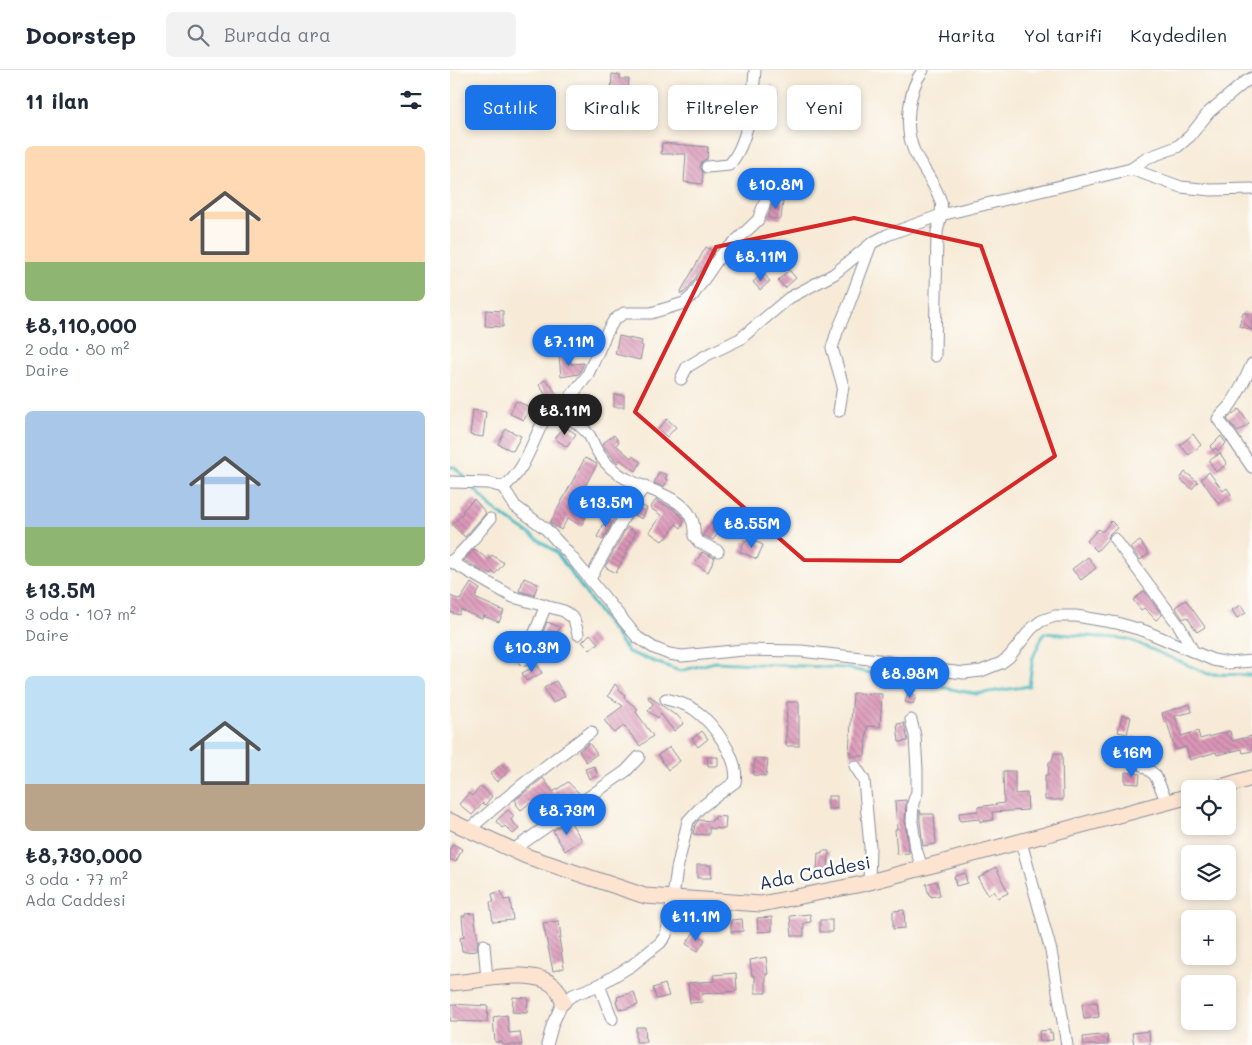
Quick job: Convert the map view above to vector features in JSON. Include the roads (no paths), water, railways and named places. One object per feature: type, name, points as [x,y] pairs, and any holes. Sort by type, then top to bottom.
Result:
[{"type":"main road","points":[[1236,783],[1252,778]]},
{"type":"main road","name":"Ada Caddesi","points":[[450,821],[526,856],[646,896],[761,904],[869,882],[1181,798]]},
{"type":"main road","points":[[450,983],[527,975],[546,980],[557,988],[563,1002]]},
{"type":"street","points":[[707,167],[729,165],[736,157],[745,133],[754,86],[755,70]]},
{"type":"street","points":[[923,70],[918,77],[913,93],[909,113],[909,134],[913,150],[941,202],[941,215],[937,232],[935,356]]},
{"type":"street","points":[[681,379],[687,367],[740,339],[789,298],[834,274],[872,243],[886,235],[941,215],[1131,169],[1147,158],[1177,147],[1190,136],[1209,112],[1252,78]]},
{"type":"street","points":[[1131,169],[1181,187],[1211,190],[1252,189]]},
{"type":"street","points":[[560,410],[587,376],[614,320],[624,313],[651,313],[684,303],[693,295],[720,256],[758,220],[766,199]]},
{"type":"street","points":[[839,411],[843,386],[832,348],[872,243]]},
{"type":"street","points":[[1252,364],[1230,407],[1218,419],[1252,467]]},
{"type":"street","points":[[502,487],[510,482],[519,471],[550,410],[560,410],[577,423],[590,437],[596,450],[616,473],[634,483],[668,497],[686,509],[695,527],[694,536],[699,542],[718,551]]},
{"type":"street","points":[[450,482],[488,484],[502,487],[515,506],[546,529],[637,637],[654,648],[669,654],[682,656],[743,650],[792,651],[878,660],[964,673],[982,671],[1001,663],[1009,657],[1031,629],[1041,621],[1054,616],[1076,616],[1117,623],[1145,632],[1212,660],[1229,663],[1252,661]]},
{"type":"street","points":[[590,579],[630,506],[645,486]]},
{"type":"street","points":[[490,519],[475,535],[465,550],[450,561],[513,597],[564,611],[574,619],[578,634]]},
{"type":"street","points":[[1115,539],[1180,627],[1193,652]]},
{"type":"street","points":[[524,660],[546,605]]},
{"type":"street","points":[[547,1045],[553,1024],[563,1002],[573,994],[599,985],[632,966],[660,944],[666,935],[677,869],[688,821],[700,808],[735,782],[734,762],[726,746],[706,720],[694,710],[666,699]]},
{"type":"street","points":[[911,720],[915,736],[917,770],[917,792],[913,803],[912,820],[916,849],[922,868]]},
{"type":"street","points":[[469,830],[512,792],[591,732]]},
{"type":"street","points":[[1132,741],[1136,760],[1155,774],[1167,802]]},
{"type":"street","points":[[513,850],[626,771],[639,757]]},
{"type":"street","points":[[854,766],[864,780],[870,847],[869,882]]},
{"type":"street","points":[[1021,842],[1051,951],[1067,1045]]},
{"type":"street","points":[[484,945],[486,979]]},
{"type":"street","points":[[599,985],[612,1019]]},
{"type":"waterway","points":[[450,467],[455,467],[466,479]]},
{"type":"waterway","points":[[472,486],[493,509],[556,552],[628,652],[680,671],[715,662],[845,668],[976,694],[1029,686],[1033,657],[1044,633],[1128,639],[1208,674],[1252,675]]}]
